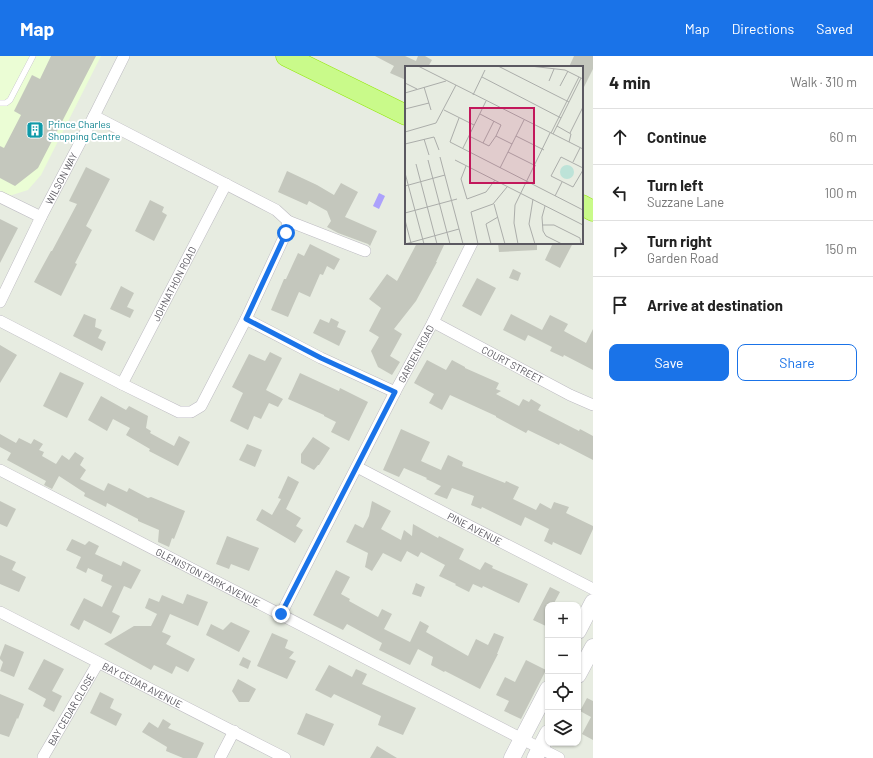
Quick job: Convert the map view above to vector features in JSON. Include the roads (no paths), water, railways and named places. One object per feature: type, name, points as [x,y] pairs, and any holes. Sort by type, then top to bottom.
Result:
[{"type":"highway","points":[[286,56],[405,115]]},
{"type":"highway","points":[[583,206],[593,211]]},
{"type":"main road","points":[[581,625],[593,602]]},
{"type":"main road","points":[[579,674],[593,647]]},
{"type":"main road","points":[[512,758],[545,695]]},
{"type":"main road","points":[[537,753],[545,738]]},
{"type":"street","name":"WILSON WAY","points":[[0,302],[41,217],[124,56]]},
{"type":"street","points":[[94,116],[276,210],[288,221],[366,251]]},
{"type":"street","name":"JOHNATHON ROAD","points":[[122,384],[226,184]]},
{"type":"street","points":[[0,197],[41,217]]},
{"type":"street","points":[[0,320],[179,412],[191,412],[201,406],[246,319],[286,233],[288,221]]},
{"type":"street","name":"GARDEN ROAD","points":[[281,614],[395,392],[433,322],[472,244]]},
{"type":"street","points":[[246,319],[321,358],[395,392]]},
{"type":"street","name":"COURT STREET","points":[[433,322],[570,395],[593,405]]},
{"type":"street","name":"PINE AVENUE","points":[[357,467],[593,588]]},
{"type":"street","name":"GLENISTON PARK AVENUE","points":[[0,470],[522,739],[537,753]]},
{"type":"street","name":"BAY CEDAR AVENUE","points":[[0,612],[285,758]]},
{"type":"street","name":"BAY CEDAR CLOSE","points":[[43,757],[98,663]]},
{"type":"street","points":[[220,758],[234,731]]},
{"type":"street","points":[[537,753],[559,758]]},
{"type":"lane","points":[[0,103],[6,104],[10,100],[33,56]]},
{"type":"place","name":"Prince Charles Shopping Centre","points":[[35,130]]}]
